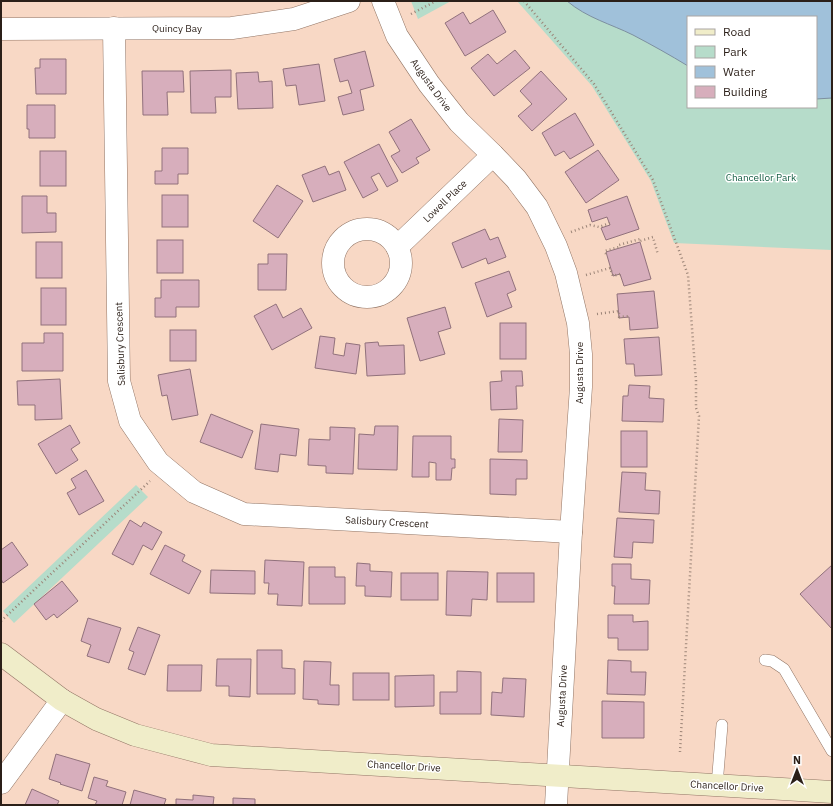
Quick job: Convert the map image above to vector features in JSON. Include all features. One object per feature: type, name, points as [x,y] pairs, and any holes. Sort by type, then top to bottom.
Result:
[{"type":"street","name":"Quincy Bay","points":[[1,29],[232,28],[294,19],[349,1]]},
{"type":"street","name":"Augusta Drive","points":[[383,1],[397,36],[429,84],[459,122],[493,154],[516,179],[537,207],[556,246],[566,273],[578,323],[581,354],[581,387],[571,532],[556,805]]},
{"type":"street","name":"Salisbury Crescent","points":[[114,28],[119,381],[130,421],[158,462],[194,492],[244,514],[571,532]]},
{"type":"street","name":"Lowell Place","points":[[397,247],[493,154]]},
{"type":"street","name":"Chancellor Drive","points":[[1,654],[62,700],[96,719],[135,735],[211,755],[832,792]]},
{"type":"street","points":[[1,783],[62,700]]},
{"type":"lane","points":[[765,660],[772,661],[784,670],[832,751]]},
{"type":"lane","points":[[717,785],[722,725]]},
{"type":"path","points":[[411,14],[436,1]]},
{"type":"path","points":[[524,1],[594,84],[653,180],[688,275],[696,381],[696,408],[699,416],[680,752]]},
{"type":"path","points":[[571,232],[590,225],[599,227],[610,223]]},
{"type":"path","points":[[606,254],[606,251],[620,246],[619,245],[653,237],[658,255]]},
{"type":"path","points":[[586,276],[610,268],[613,276],[620,274]]},
{"type":"path","points":[[595,314],[619,311],[620,317],[629,316]]},
{"type":"path","points":[[1,622],[165,468]]},
{"type":"green space","points":[[411,1],[451,1],[418,19]]},
{"type":"green space","name":"Chancellor Park","points":[[517,1],[832,1],[832,250],[674,243],[651,181],[592,86]]},
{"type":"green space","points":[[136,485],[148,497],[14,623],[3,611]]},
{"type":"water","points":[[567,1],[832,1],[832,98],[817,99],[817,16],[687,16],[687,65],[633,35],[599,20]]},
{"type":"building","points":[[493,10],[506,32],[465,56],[445,23],[463,12],[470,24]]},
{"type":"building","points":[[515,50],[530,68],[494,96],[471,68],[488,54],[497,64]]},
{"type":"building","points":[[365,51],[374,86],[360,90],[364,110],[343,115],[338,97],[352,93],[348,80],[340,82],[334,59]]},
{"type":"building","points":[[40,59],[66,59],[66,94],[36,94],[35,68],[40,68]]},
{"type":"building","points":[[319,64],[325,101],[299,105],[296,85],[286,86],[283,69]]},
{"type":"building","points":[[231,70],[231,97],[215,97],[216,113],[191,113],[190,71]]},
{"type":"building","points":[[142,71],[183,71],[184,92],[167,92],[168,115],[143,115]]},
{"type":"building","points":[[541,71],[567,99],[532,131],[518,116],[532,104],[520,91]]},
{"type":"building","points":[[258,72],[259,82],[272,81],[273,108],[238,109],[236,73]]},
{"type":"building","points":[[27,105],[55,105],[55,138],[29,138],[29,129],[27,129]]},
{"type":"building","points":[[575,113],[594,145],[570,159],[564,151],[555,156],[542,133]]},
{"type":"building","points":[[411,119],[430,150],[416,158],[419,163],[402,173],[391,156],[400,151],[389,132]]},
{"type":"building","points":[[379,144],[398,181],[387,187],[379,173],[371,177],[378,190],[363,198],[344,162]]},
{"type":"building","points":[[162,148],[188,148],[188,174],[178,174],[178,184],[155,184],[155,171],[162,171]]},
{"type":"building","points":[[598,150],[619,180],[586,203],[565,172]]},
{"type":"building","points":[[40,151],[66,151],[66,186],[40,186]]},
{"type":"building","points":[[325,166],[329,175],[339,171],[346,190],[313,202],[302,175]]},
{"type":"building","points":[[277,185],[303,201],[278,238],[253,221]]},
{"type":"building","points":[[162,195],[188,195],[188,227],[162,227]]},
{"type":"building","points":[[22,196],[47,196],[47,213],[56,213],[56,232],[22,233]]},
{"type":"building","points":[[627,196],[639,229],[606,240],[601,228],[610,225],[607,217],[592,222],[588,210]]},
{"type":"building","points":[[485,229],[490,240],[498,237],[506,257],[488,264],[486,258],[462,268],[452,243]]},
{"type":"building","points":[[157,240],[183,240],[183,273],[157,273]]},
{"type":"building","points":[[36,242],[62,242],[62,278],[36,278]]},
{"type":"building","points":[[640,242],[651,279],[624,286],[620,274],[613,276],[606,252]]},
{"type":"building","points":[[268,254],[287,254],[286,290],[258,290],[258,264],[268,264]]},
{"type":"building","points":[[509,271],[516,290],[507,294],[512,307],[487,317],[475,283]]},
{"type":"building","points":[[161,280],[199,280],[199,307],[176,307],[176,317],[155,317],[155,298],[161,298]]},
{"type":"building","points":[[41,288],[66,288],[66,325],[41,325]]},
{"type":"building","points":[[654,291],[658,328],[630,330],[629,317],[619,318],[617,294]]},
{"type":"building","points":[[276,304],[283,318],[301,308],[312,328],[272,350],[254,316]]},
{"type":"building","points":[[445,307],[451,328],[438,332],[445,354],[420,361],[407,318]]},
{"type":"building","points":[[500,323],[526,323],[526,359],[500,359]]},
{"type":"building","points":[[170,330],[196,330],[196,361],[170,361]]},
{"type":"building","points":[[44,333],[63,333],[63,371],[22,371],[22,343],[44,343]]},
{"type":"building","points":[[320,336],[335,338],[333,354],[344,356],[346,343],[360,345],[356,374],[315,368]]},
{"type":"building","points":[[659,337],[662,375],[635,376],[634,364],[626,364],[624,339]]},
{"type":"building","points":[[378,342],[379,346],[404,345],[405,374],[367,376],[365,343]]},
{"type":"building","points":[[190,369],[198,415],[172,420],[167,395],[162,396],[158,375]]},
{"type":"building","points":[[501,371],[522,371],[523,386],[516,386],[517,409],[491,410],[490,382],[502,381]]},
{"type":"building","points":[[60,379],[62,419],[35,420],[35,405],[18,405],[17,381]]},
{"type":"building","points":[[629,385],[650,386],[649,398],[664,399],[663,422],[622,421],[623,396],[628,396]]},
{"type":"building","points":[[211,414],[253,431],[242,458],[200,442]]},
{"type":"building","points":[[499,419],[523,420],[522,452],[498,452]]},
{"type":"building","points":[[261,424],[299,429],[296,456],[280,454],[278,472],[255,469]]},
{"type":"building","points":[[70,425],[80,443],[71,449],[78,460],[56,474],[38,444]]},
{"type":"building","points":[[375,426],[398,426],[397,470],[358,469],[359,434],[374,435]]},
{"type":"building","points":[[330,427],[355,428],[353,474],[326,473],[326,466],[308,465],[309,439],[330,440]]},
{"type":"building","points":[[621,431],[647,431],[647,467],[621,467]]},
{"type":"building","points":[[413,436],[451,436],[451,459],[455,459],[455,468],[452,468],[451,480],[436,480],[436,463],[429,462],[429,477],[412,477]]},
{"type":"building","points":[[490,459],[527,460],[527,479],[516,479],[516,495],[490,494]]},
{"type":"building","points":[[86,470],[104,501],[79,515],[67,493],[76,488],[71,479]]},
{"type":"building","points":[[622,472],[646,473],[645,490],[660,491],[659,514],[619,512]]},
{"type":"building","points":[[617,518],[654,520],[653,543],[633,542],[632,558],[614,557]]},
{"type":"building","points":[[130,520],[141,527],[144,522],[162,532],[152,550],[143,545],[133,565],[112,554]]},
{"type":"building","points":[[12,542],[28,565],[3,583],[1,579],[1,550]]},
{"type":"building","points":[[165,545],[185,555],[182,561],[201,571],[189,594],[150,574]]},
{"type":"building","points":[[265,560],[304,562],[302,606],[277,605],[278,594],[268,594],[269,583],[264,583]]},
{"type":"building","points":[[357,563],[370,564],[370,571],[392,572],[391,597],[365,596],[365,586],[356,586]]},
{"type":"building","points":[[612,564],[631,564],[631,579],[650,580],[649,604],[614,604],[615,586],[612,586]]},
{"type":"building","points":[[832,565],[832,629],[800,594]]},
{"type":"building","points":[[309,567],[335,567],[335,577],[345,577],[345,604],[309,604]]},
{"type":"building","points":[[211,570],[255,571],[255,594],[210,593]]},
{"type":"building","points":[[447,571],[488,572],[487,600],[472,599],[471,616],[446,615]]},
{"type":"building","points":[[401,573],[438,573],[438,600],[401,600]]},
{"type":"building","points":[[497,573],[534,573],[534,602],[497,602]]},
{"type":"building","points":[[62,581],[78,601],[57,618],[54,614],[46,620],[34,604]]},
{"type":"building","points":[[608,615],[633,615],[633,622],[648,621],[648,650],[618,650],[618,638],[608,638]]},
{"type":"building","points":[[88,618],[121,628],[109,663],[87,656],[91,645],[81,641]]},
{"type":"building","points":[[138,627],[160,635],[145,675],[128,669],[134,652],[129,650]]},
{"type":"building","points":[[257,650],[282,650],[282,668],[295,669],[295,694],[257,694]]},
{"type":"building","points":[[217,659],[251,659],[250,697],[229,696],[229,686],[216,686]]},
{"type":"building","points":[[608,660],[631,661],[631,672],[646,672],[645,695],[607,694]]},
{"type":"building","points":[[304,661],[331,662],[330,685],[339,685],[339,705],[318,704],[318,700],[303,699]]},
{"type":"building","points":[[168,665],[202,665],[201,691],[167,691]]},
{"type":"building","points":[[457,671],[481,672],[481,714],[440,714],[440,692],[457,692]]},
{"type":"building","points":[[353,673],[389,673],[389,700],[353,700]]},
{"type":"building","points":[[434,675],[434,706],[395,707],[395,676]]},
{"type":"building","points":[[503,678],[526,679],[524,717],[491,715],[492,692],[502,693]]},
{"type":"building","points":[[602,701],[644,702],[644,738],[602,738]]},
{"type":"building","points":[[56,754],[90,764],[82,791],[49,779]]},
{"type":"building","points":[[94,777],[108,781],[106,786],[126,792],[122,805],[95,805],[97,801],[88,798]]},
{"type":"building","points":[[32,789],[59,801],[57,805],[25,805]]},
{"type":"building","points":[[134,790],[166,799],[164,805],[130,805]]},
{"type":"building","points":[[193,795],[214,797],[213,805],[176,805],[176,799],[193,800]]},
{"type":"building","points":[[233,798],[255,799],[255,805],[233,805]]}]
